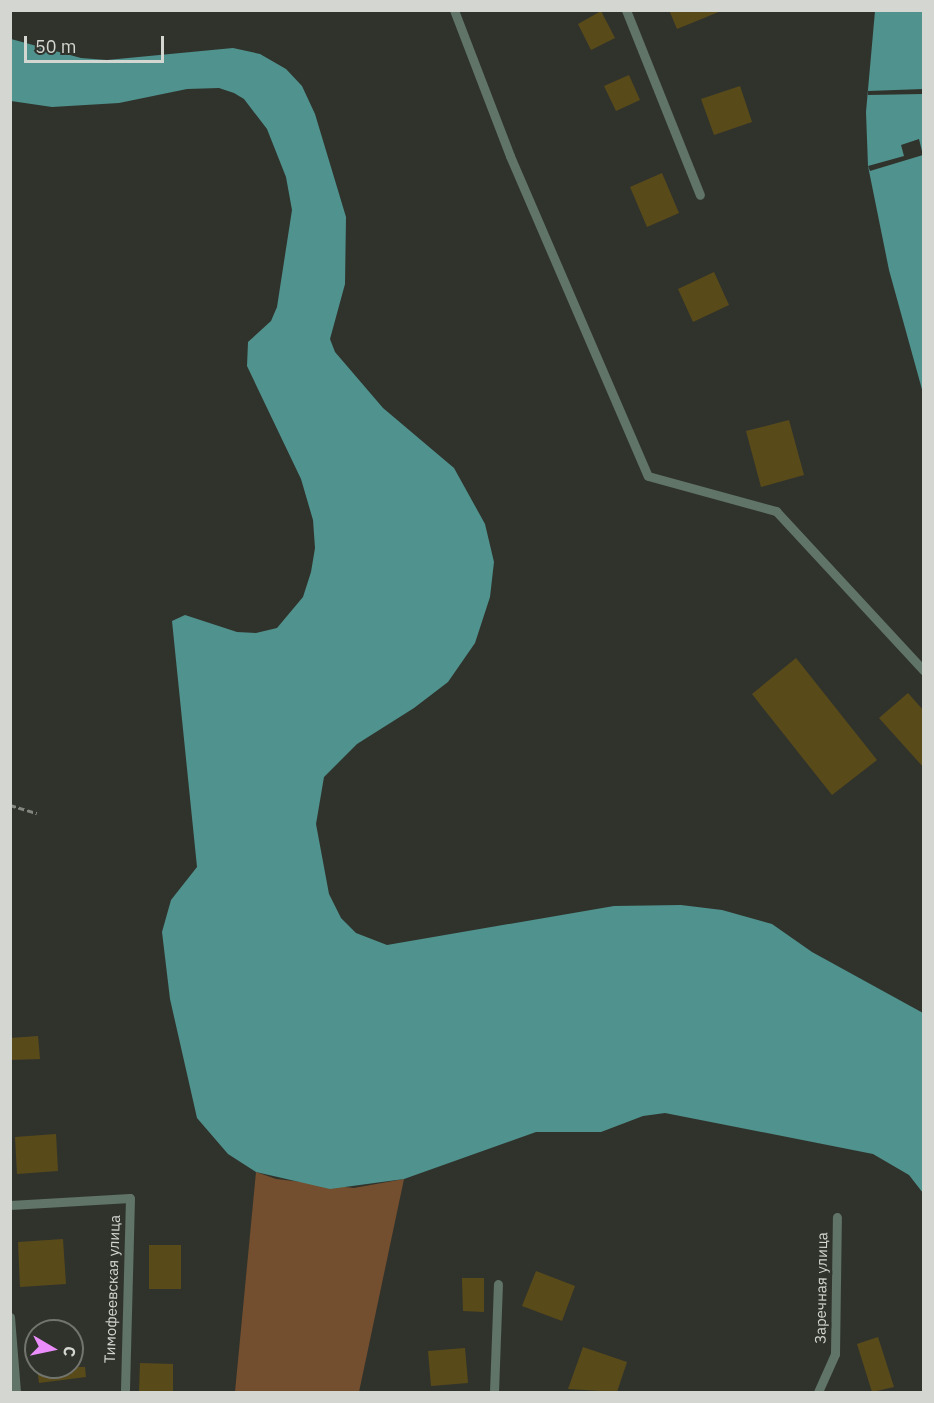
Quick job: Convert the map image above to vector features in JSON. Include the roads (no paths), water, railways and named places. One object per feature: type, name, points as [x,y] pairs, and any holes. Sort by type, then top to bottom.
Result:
[{"type":"lane","points":[[454,10],[510,156],[648,476],[776,511],[924,671]]},
{"type":"lane","points":[[626,10],[700,195]]},
{"type":"lane","name":"Тимофеевская улица","points":[[10,1205],[130,1198],[125,1392]]},
{"type":"lane","name":"Заречная улица","points":[[818,1392],[835,1354],[837,1217]]},
{"type":"lane","points":[[494,1392],[498,1284]]},
{"type":"lane","points":[[10,1317],[16,1392]]},
{"type":"water","points":[[875,11],[923,11],[923,393],[889,270],[868,166],[866,112]]},
{"type":"water","points":[[11,39],[81,58],[107,60],[233,48],[260,54],[286,69],[302,86],[315,114],[346,217],[345,284],[330,339],[335,352],[383,408],[454,468],[485,524],[494,562],[490,597],[475,643],[448,682],[414,708],[357,744],[324,777],[316,824],[329,894],[341,918],[356,933],[387,945],[614,906],[681,905],[722,910],[772,924],[812,952],[923,1013],[923,1193],[909,1175],[873,1154],[665,1113],[643,1116],[601,1132],[536,1132],[404,1179],[330,1189],[256,1172],[228,1154],[197,1118],[170,999],[162,932],[171,900],[197,867],[172,621],[185,615],[237,632],[256,633],[277,628],[303,597],[311,572],[315,548],[313,520],[301,479],[247,366],[248,342],[271,321],[277,307],[292,210],[286,177],[267,129],[244,99],[219,88],[187,89],[119,103],[52,107],[11,101]]}]
